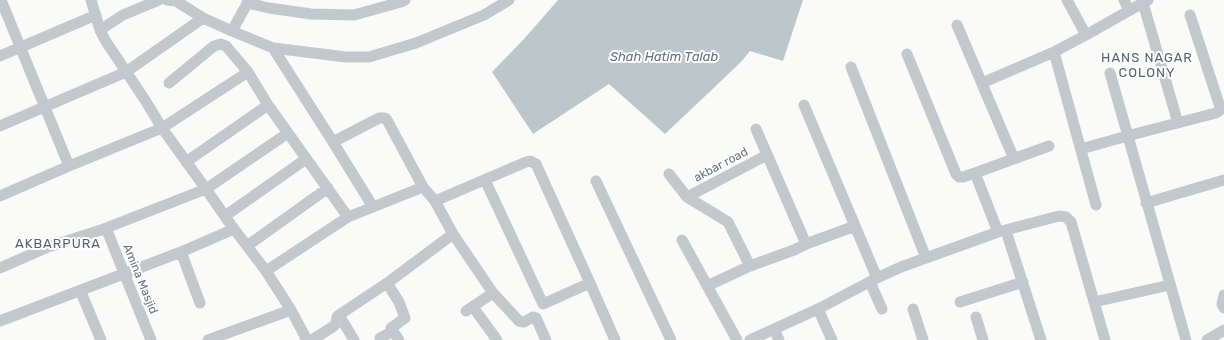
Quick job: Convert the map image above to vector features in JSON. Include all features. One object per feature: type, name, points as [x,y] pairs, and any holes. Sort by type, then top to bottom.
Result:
[{"type":"street","points":[[1,0],[69,166]]},
{"type":"street","points":[[91,0],[100,30],[105,40],[162,128],[266,271],[291,310],[307,340]]},
{"type":"street","points":[[100,30],[123,14],[159,0]]},
{"type":"street","points":[[167,0],[176,1],[203,18],[232,32],[273,48],[346,58],[369,56],[416,43],[484,15],[509,0]]},
{"type":"street","points":[[232,32],[248,1],[269,8],[310,14],[354,15],[405,0]]},
{"type":"street","points":[[1067,0],[1086,35]]},
{"type":"street","points":[[1124,0],[1129,10]]},
{"type":"street","points":[[982,83],[1054,52],[1145,1],[1178,122]]},
{"type":"street","points":[[0,56],[96,15]]},
{"type":"street","points":[[1081,149],[1216,113],[1219,110],[1220,107],[1190,15]]},
{"type":"street","points":[[0,126],[126,72],[203,18]]},
{"type":"street","points":[[957,25],[1014,159]]},
{"type":"street","points":[[169,82],[214,46],[221,44],[226,46],[248,72],[268,105],[348,217]]},
{"type":"street","points":[[273,48],[373,207]]},
{"type":"street","points":[[1054,52],[1096,205]]},
{"type":"street","points":[[907,54],[956,174],[959,176],[963,177],[1049,146]]},
{"type":"street","points":[[851,67],[926,258]]},
{"type":"street","points":[[0,196],[162,128],[248,72]]},
{"type":"street","points":[[1110,73],[1186,340]]},
{"type":"street","points":[[804,104],[855,226],[874,280],[882,309]]},
{"type":"street","points":[[186,162],[268,105]]},
{"type":"street","points":[[333,142],[379,118],[385,118],[423,186],[435,201],[453,234],[493,293],[519,321],[524,322],[533,317],[536,318],[546,340]]},
{"type":"street","points":[[756,129],[806,244]]},
{"type":"street","points":[[0,268],[48,247],[106,228],[206,189],[288,133]]},
{"type":"street","name":"akbar road","points":[[686,197],[768,155]]},
{"type":"street","points":[[225,216],[306,159]]},
{"type":"street","points":[[435,201],[526,162],[533,162],[536,164],[615,340]]},
{"type":"street","points":[[975,173],[1023,282],[1041,340]]},
{"type":"street","points":[[669,174],[686,197],[728,222],[750,266]]},
{"type":"street","points":[[485,180],[543,304],[590,282]]},
{"type":"street","points":[[596,180],[671,340]]},
{"type":"street","points":[[1146,203],[1224,180]]},
{"type":"street","points":[[266,271],[348,217],[423,186]]},
{"type":"street","points":[[248,246],[328,188]]},
{"type":"street","points":[[750,340],[818,309],[901,267],[1002,232],[1059,216],[1066,217],[1071,222],[1105,340]]},
{"type":"street","points":[[707,286],[750,266],[855,226]]},
{"type":"street","name":"Amina Masjid","points":[[106,228],[150,340]]},
{"type":"street","points":[[0,321],[181,252],[234,229]]},
{"type":"street","points":[[312,340],[334,326],[339,315],[387,283],[453,234]]},
{"type":"street","points":[[682,240],[737,340]]},
{"type":"street","points":[[181,252],[200,303]]},
{"type":"street","points":[[960,302],[1023,282]]},
{"type":"street","points":[[380,338],[396,336],[391,328],[405,318],[399,302],[387,283]]},
{"type":"street","points":[[1094,302],[1170,284]]},
{"type":"street","points":[[80,290],[101,340]]},
{"type":"street","points":[[493,293],[470,309],[502,340]]},
{"type":"street","points":[[1224,295],[1222,304],[1224,308]]},
{"type":"street","points":[[818,309],[832,340]]},
{"type":"street","points":[[913,309],[923,340]]},
{"type":"street","points":[[214,339],[291,310]]},
{"type":"street","points":[[339,315],[354,340]]},
{"type":"street","points":[[976,318],[983,340]]},
{"type":"street","points":[[774,329],[779,340]]},
{"type":"street","points":[[1207,340],[1224,330]]},
{"type":"water","name":"Shah Hatim Talab","points":[[558,0],[803,0],[783,61],[750,51],[741,62],[665,134],[609,84],[533,134],[492,72],[524,39]]},
{"type":"district","name":"HANS NAGAR COLONY","points":[[1147,66]]},
{"type":"district","name":"AKBARPURA","points":[[58,244]]}]
